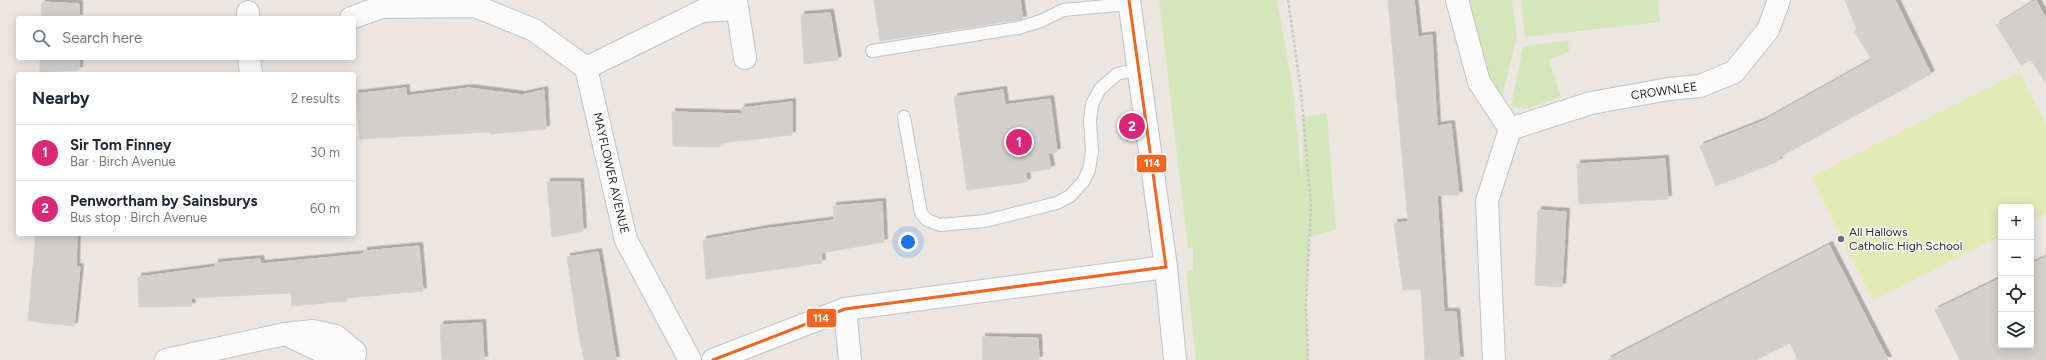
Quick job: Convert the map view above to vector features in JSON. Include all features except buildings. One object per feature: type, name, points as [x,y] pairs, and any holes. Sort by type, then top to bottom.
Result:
[{"type":"street","points":[[1457,0],[1479,82],[1510,129],[1487,201],[1494,360]]},
{"type":"street","name":"CROWNLEE","points":[[1510,129],[1591,103],[1669,89],[1700,86],[1734,72],[1768,30],[1779,0]]},
{"type":"street","points":[[1129,2],[1166,267],[1175,360]]},
{"type":"street","points":[[356,16],[382,7],[475,6],[534,30],[586,68],[702,11],[737,4],[745,58]]},
{"type":"street","points":[[249,60],[251,72]]},
{"type":"street","name":"MAYFLOWER AVENUE","points":[[586,68],[626,240],[690,360]]},
{"type":"street","points":[[713,360],[845,309],[1166,267]]},
{"type":"street","points":[[845,309],[850,360]]},
{"type":"street","points":[[166,360],[285,334],[314,331],[336,336],[355,352],[354,360]]},
{"type":"street","points":[[285,334],[326,353],[334,360]]},
{"type":"lane","points":[[872,51],[1018,28],[1041,21],[1063,10],[1129,2]]},
{"type":"lane","points":[[904,117],[921,213],[927,220],[940,225],[985,221],[1057,203],[1070,196],[1083,182],[1089,170],[1092,151],[1090,121],[1092,104],[1100,89],[1117,74],[1139,69]]},
{"type":"path","points":[[1288,0],[1301,91],[1311,206],[1306,304],[1308,360]]},
{"type":"green space","points":[[1159,0],[1277,0],[1293,90],[1302,179],[1303,117],[1327,113],[1336,230],[1309,237],[1306,304],[1308,360],[1196,360],[1186,272],[1193,270],[1193,248],[1188,249]]},
{"type":"green space","points":[[1466,0],[1512,0],[1517,37],[1502,98],[1479,58]]},
{"type":"green space","points":[[1521,0],[1658,0],[1660,22],[1525,37]]},
{"type":"green space","points":[[1568,40],[1569,52],[1549,59],[1561,97],[1525,109],[1511,106],[1523,47]]},
{"type":"green space","points":[[2019,72],[2046,125],[2046,213],[2034,219],[2034,204],[1998,204],[1998,238],[1873,301],[1811,177]]},
{"type":"transit line","name":"114","points":[[1129,0],[1166,267]]},
{"type":"transit line","name":"114","points":[[713,360],[845,309],[1166,267]]},
{"type":"place","name":"Penwortham by Sainsburys","points":[[1132,126]]},
{"type":"place","name":"Sir Tom Finney","points":[[1019,142]]},
{"type":"place","name":"All Hallows Catholic High School","points":[[1841,239]]}]
